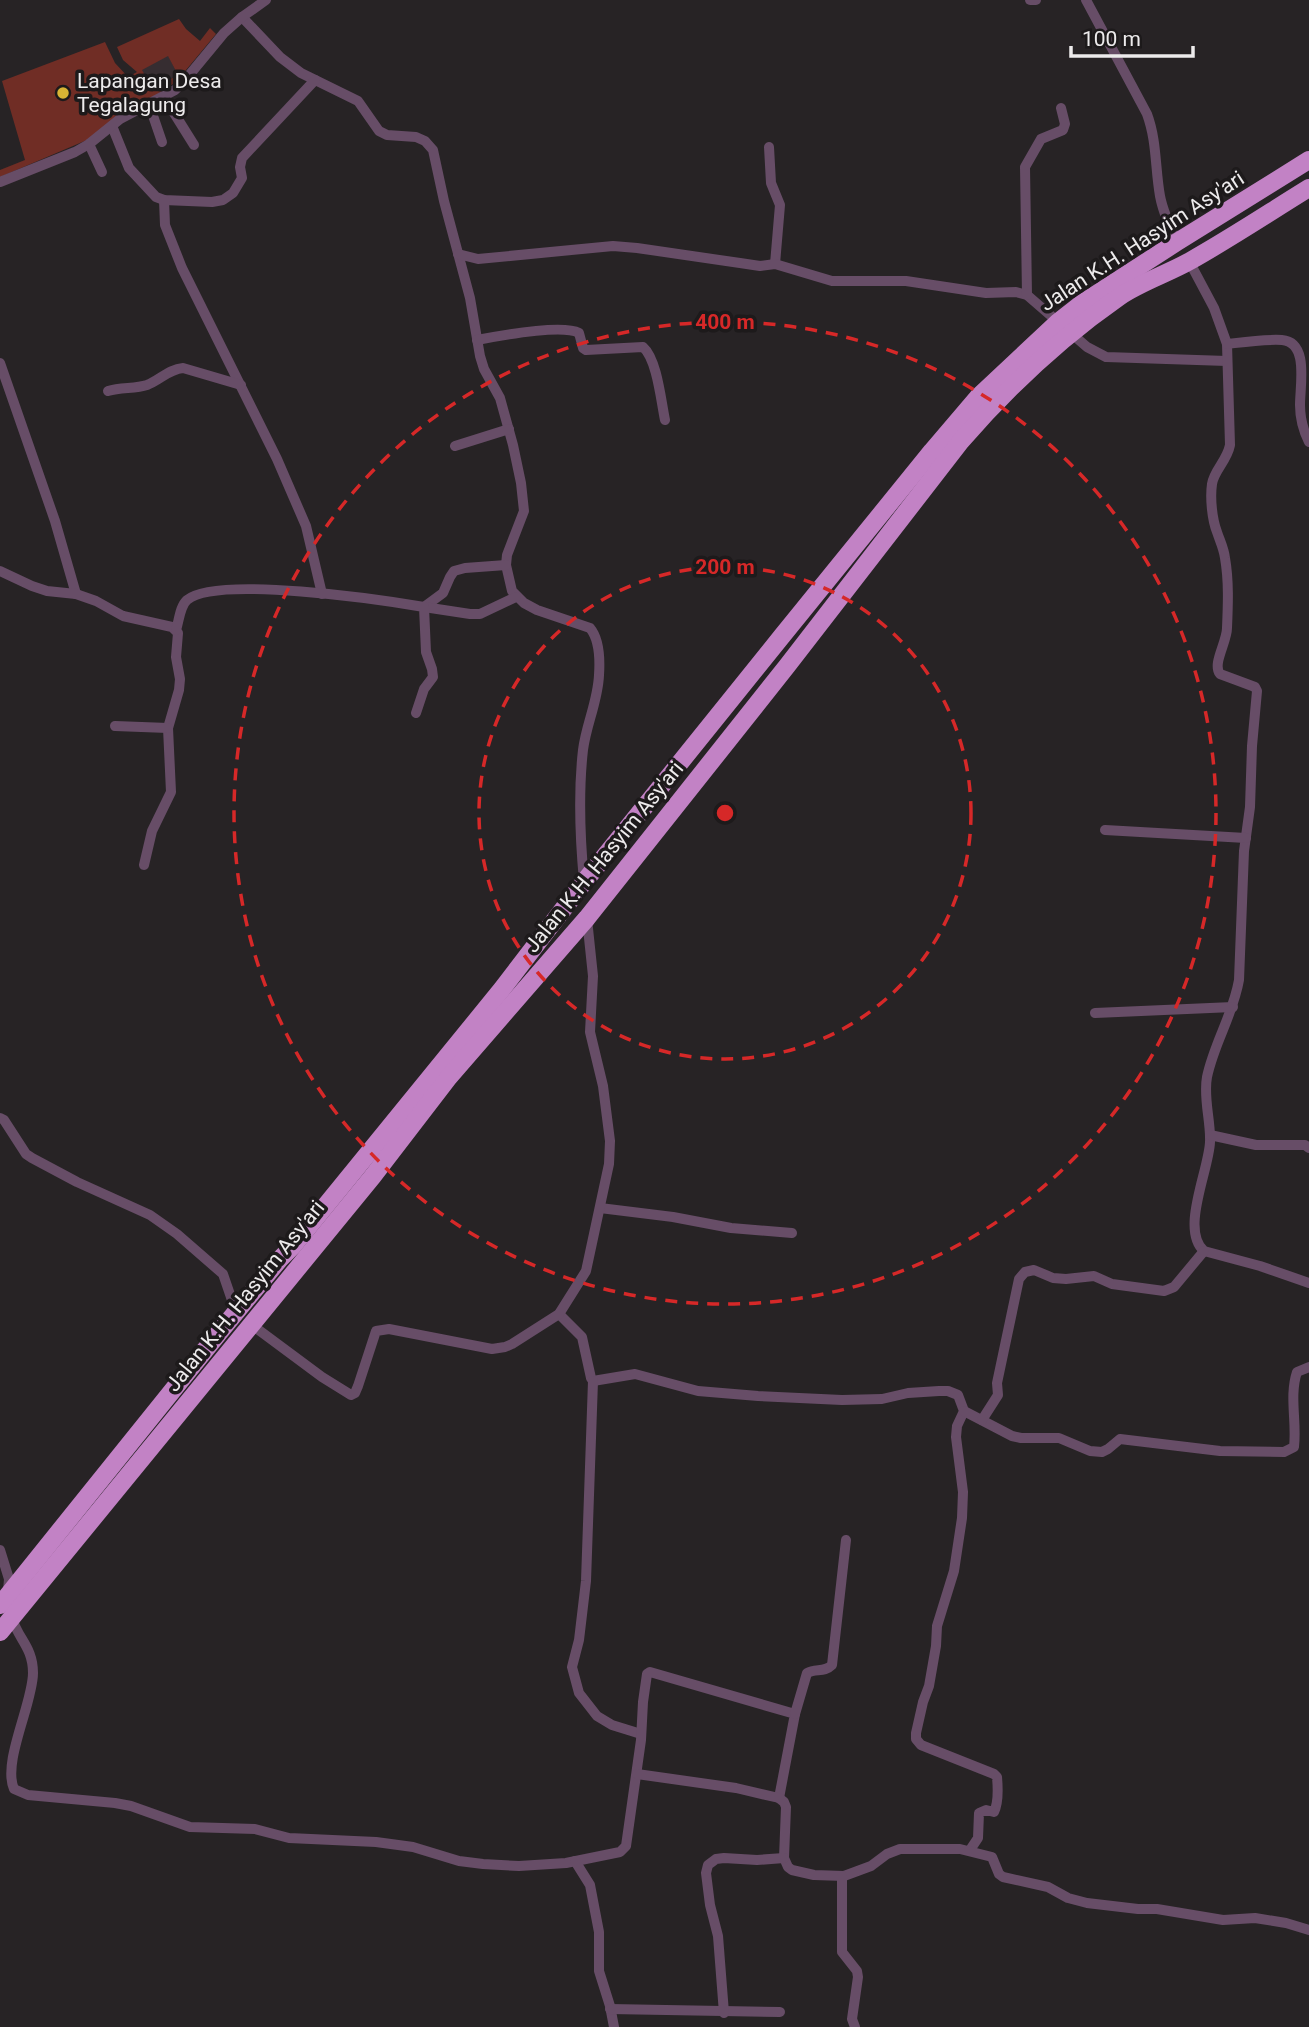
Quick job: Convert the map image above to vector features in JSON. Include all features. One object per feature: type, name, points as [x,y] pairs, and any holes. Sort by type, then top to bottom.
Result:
[{"type":"highway","name":"Jalan K.H. Hasyim Asy'ari","points":[[5,1613],[90,1493],[236,1311],[292,1247],[502,989],[584,882],[978,397],[1064,327],[1110,284],[1309,160]]},
{"type":"highway","name":"Jalan K.H. Hasyim Asy'ari","points":[[5,1613],[162,1435],[373,1176],[449,1077],[587,918],[961,441],[1064,327],[1189,261],[1309,188]]},
{"type":"highway","points":[[736,693],[732,705],[736,710],[795,638],[815,630]]},
{"type":"highway","points":[[663,785],[679,780],[733,719],[737,722],[733,734]]},
{"type":"highway","points":[[162,1404],[159,1413],[164,1415],[224,1342],[246,1332]]},
{"type":"highway","points":[[90,1493],[109,1486],[157,1425],[163,1428],[162,1435]]},
{"type":"street","points":[[0,182],[75,152],[120,119],[182,85],[214,44],[242,17],[266,0]]},
{"type":"street","points":[[1030,0],[1036,0]]},
{"type":"street","points":[[1086,0],[1147,114],[1154,135],[1159,195],[1177,242]]},
{"type":"street","points":[[242,17],[280,57],[301,73],[358,101],[373,125],[387,135],[416,137],[425,141],[436,157],[484,369],[500,398],[521,483],[524,511],[507,555],[510,584],[516,597],[537,610],[590,628],[595,635],[598,688],[584,742],[580,804],[584,882]]},
{"type":"street","points":[[111,126],[129,168],[156,197],[164,201],[223,200],[233,193],[242,178],[242,158],[315,80]]},
{"type":"street","points":[[164,97],[194,145]]},
{"type":"street","points":[[149,104],[162,142]]},
{"type":"street","points":[[1027,295],[1025,167],[1041,139],[1063,130],[1065,124],[1061,108]]},
{"type":"street","points":[[89,144],[102,172]]},
{"type":"street","points":[[769,148],[771,183],[780,205],[775,264]]},
{"type":"street","points":[[164,201],[165,225],[182,268],[277,459],[306,526],[322,594]]},
{"type":"street","points":[[458,254],[478,260],[612,246],[740,263],[775,264],[832,281],[906,281],[986,293],[1016,292],[1027,295],[1087,348],[1106,358],[1227,361]]},
{"type":"street","points":[[1189,261],[1214,308],[1227,344],[1230,445],[1228,455],[1214,477],[1212,486],[1214,523],[1226,559],[1228,599],[1227,632],[1216,666],[1220,674],[1255,687],[1257,691],[1242,888],[1239,980],[1233,1007],[1207,1078],[1209,1152],[1195,1214],[1196,1238],[1204,1251],[1309,1283]]},
{"type":"street","points":[[477,340],[567,330],[579,333],[581,344],[586,349],[643,346],[652,360],[665,420]]},
{"type":"street","points":[[1227,344],[1282,340],[1299,348],[1306,371],[1300,404],[1301,421],[1309,442]]},
{"type":"street","points":[[0,363],[55,521],[76,594]]},
{"type":"street","points":[[108,391],[148,384],[183,368],[241,385]]},
{"type":"street","points":[[455,446],[509,429]]},
{"type":"street","points":[[424,607],[443,593],[454,571],[506,565]]},
{"type":"street","points":[[0,571],[32,586],[76,594],[96,601],[123,616],[176,630]]},
{"type":"street","points":[[144,865],[152,831],[171,792],[168,728],[180,678],[176,657],[176,630],[187,600],[207,591],[249,588],[322,594],[480,614],[516,597]]},
{"type":"street","points":[[416,713],[424,689],[433,677],[426,652],[424,607]]},
{"type":"street","points":[[115,726],[168,728]]},
{"type":"street","points":[[1105,830],[1246,838]]},
{"type":"street","points":[[246,1332],[351,1395],[358,1386],[376,1331],[389,1329],[499,1349],[512,1344],[559,1314],[586,1271],[610,1164],[603,1086],[590,1032],[593,976],[587,918]]},
{"type":"street","points":[[1094,1013],[1233,1007]]},
{"type":"street","points":[[0,1118],[26,1154],[32,1158],[150,1215],[177,1234],[223,1274],[236,1311]]},
{"type":"street","points":[[1210,1135],[1256,1145],[1305,1145],[1309,1148]]},
{"type":"street","points":[[600,1208],[673,1217],[731,1228],[792,1233]]},
{"type":"street","points":[[982,1420],[998,1395],[997,1383],[1019,1279],[1025,1272],[1034,1269],[1053,1278],[1066,1279],[1094,1276],[1112,1284],[1164,1291],[1174,1287],[1204,1251]]},
{"type":"street","points":[[559,1314],[582,1337],[593,1381],[586,1581],[579,1640],[572,1667],[579,1693],[597,1716],[612,1726],[641,1734]]},
{"type":"street","points":[[593,1381],[635,1374],[698,1391],[842,1400],[882,1399],[908,1393],[948,1391],[959,1397],[964,1411],[1012,1436],[1059,1438],[1090,1451],[1102,1452],[1120,1439],[1220,1451],[1284,1452],[1294,1447],[1294,1381],[1297,1372],[1309,1367]]},
{"type":"street","points":[[964,1411],[957,1426],[956,1437],[963,1503],[961,1531],[948,1595],[937,1626],[929,1686],[916,1739],[921,1745],[997,1777],[995,1810],[979,1813],[978,1838],[970,1850]]},
{"type":"street","points":[[779,1798],[795,1714],[807,1673],[812,1670],[828,1670],[832,1665],[846,1540]]},
{"type":"street","points":[[0,1550],[9,1580],[5,1613],[28,1647],[33,1675],[10,1775],[14,1789],[28,1795],[115,1803],[190,1827],[255,1829],[289,1838],[376,1842],[412,1847],[459,1861],[483,1864],[519,1866],[575,1861],[620,1852],[626,1846],[648,1672],[795,1714]]},
{"type":"street","points":[[637,1774],[736,1787],[779,1798],[786,1807],[784,1858],[792,1870],[814,1875],[842,1876],[872,1866],[894,1850],[970,1850],[992,1857],[1003,1877],[1048,1887],[1074,1900],[1157,1909],[1223,1920],[1255,1918],[1309,1930]]},
{"type":"street","points":[[723,2013],[718,1936],[706,1873],[708,1865],[716,1859],[724,1858],[784,1858]]},
{"type":"street","points":[[575,1861],[590,1885],[598,1931],[599,1971],[614,2027]]},
{"type":"street","points":[[842,1876],[842,1952],[857,1971],[858,1977],[852,2019],[855,2027]]},
{"type":"street","points":[[610,2009],[780,2012]]},
{"type":"shaded area","points":[[179,19],[200,41],[210,28],[216,34],[176,82],[87,140],[0,177],[0,170],[25,160],[2,81],[105,42],[115,63],[128,77],[137,72],[123,60],[117,47]],"holes":[[[168,56],[178,75],[153,89],[142,70]]]},
{"type":"shaded area","points":[[168,55],[178,75],[152,90],[141,70]]},
{"type":"place","name":"Lapangan Desa Tegalagung","points":[[63,93]]}]
